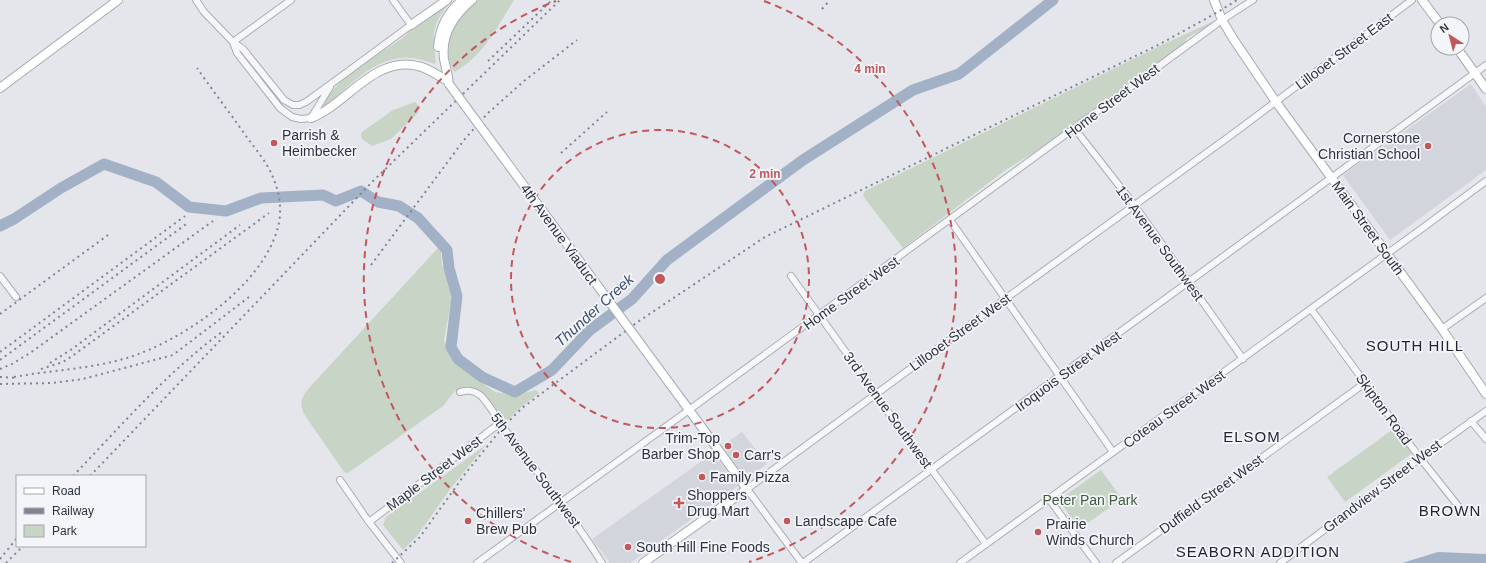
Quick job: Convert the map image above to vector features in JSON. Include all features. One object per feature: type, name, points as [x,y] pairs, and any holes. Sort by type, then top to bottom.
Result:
[{"type":"main road","points":[[0,88],[118,0]]},
{"type":"main road","points":[[411,25],[447,0]]},
{"type":"main road","points":[[447,82],[442,71],[439,56],[440,33],[447,16],[462,0]]},
{"type":"main road","points":[[447,82],[444,52],[445,37],[455,18],[472,0]]},
{"type":"main road","name":"Main Street South","points":[[1214,0],[1222,20],[1276,102],[1442,329],[1486,394]]},
{"type":"main road","points":[[1422,0],[1434,16]]},
{"type":"main road","points":[[1462,56],[1486,89]]},
{"type":"main road","points":[[311,118],[325,111],[373,75],[392,67],[404,64],[418,66],[429,70],[447,82]]},
{"type":"main road","name":"4th Avenue Viaduct","points":[[447,82],[747,489]]},
{"type":"main road","name":"Lillooet Street West","points":[[643,563],[747,489]]},
{"type":"street","points":[[196,0],[204,12],[233,42],[243,49],[287,102],[293,105],[302,103],[335,81],[411,25],[393,0]]},
{"type":"street","points":[[233,42],[291,0]]},
{"type":"street","name":"Home Street West","points":[[477,563],[1075,129],[1222,20],[1252,0]]},
{"type":"street","name":"Lillooet Street East","points":[[1276,102],[1412,0]]},
{"type":"street","points":[[233,42],[236,53],[280,108],[292,117],[301,119],[311,118],[326,92],[335,81]]},
{"type":"street","name":"Iroquois Street West","points":[[802,563],[1060,377],[1486,65]]},
{"type":"street","name":"Lillooet Street West","points":[[747,489],[1276,102]]},
{"type":"street","name":"1st Avenue Southwest","points":[[1075,129],[1135,206],[1188,283],[1243,358]]},
{"type":"street","name":"Coteau Street West","points":[[960,563],[1486,181]]},
{"type":"street","points":[[950,220],[1113,452]]},
{"type":"street","points":[[0,276],[16,297]]},
{"type":"street","name":"3rd Avenue Southwest","points":[[791,276],[901,431],[932,470],[986,544]]},
{"type":"street","points":[[1442,329],[1486,298]]},
{"type":"street","name":"Skipton Road","points":[[1311,309],[1420,458],[1459,507]]},
{"type":"street","name":"Duffield Street West","points":[[1116,563],[1365,383]]},
{"type":"street","name":"5th Avenue Southwest","points":[[460,392],[468,390],[480,396],[561,502],[602,563]]},
{"type":"street","name":"Grandview Street West","points":[[1280,563],[1486,410]]},
{"type":"street","points":[[1471,421],[1486,439]]},
{"type":"street","name":"Maple Street West","points":[[369,522],[500,423]]},
{"type":"street","points":[[340,480],[369,522],[401,563]]},
{"type":"street","points":[[747,489],[802,563]]},
{"type":"street","points":[[1049,499],[1096,563]]},
{"type":"shaded area","points":[[1471,84],[1486,107],[1486,170],[1390,240],[1343,175]]},
{"type":"shaded area","points":[[742,432],[767,464],[746,479],[722,446]]},
{"type":"shaded area","points":[[713,453],[738,486],[630,563],[610,563],[592,539]]},
{"type":"green space","points":[[449,0],[452,0],[440,15],[435,29],[434,43],[436,62],[434,64],[417,59],[401,58],[386,61],[360,76],[323,109],[327,98],[345,78],[357,68],[404,37],[413,26],[426,15]]},
{"type":"green space","points":[[478,0],[514,0],[495,31],[481,50],[464,66],[454,72],[449,61],[447,50],[451,31],[461,14]]},
{"type":"green space","points":[[1216,20],[1212,24],[1186,39],[1185,45],[1150,70],[1140,74],[1035,152],[1007,169],[903,248],[863,196],[865,191],[1166,43]]},
{"type":"green space","points":[[415,102],[420,107],[418,113],[391,139],[372,146],[362,139],[362,132],[393,110]]},
{"type":"green space","points":[[438,248],[441,251],[442,265],[451,289],[451,302],[444,340],[449,353],[468,373],[495,392],[516,395],[536,390],[539,393],[521,407],[504,424],[490,404],[479,392],[472,388],[465,387],[458,389],[443,406],[348,473],[344,472],[304,414],[302,410],[303,397],[309,388]]},
{"type":"green space","points":[[1396,427],[1414,452],[1345,502],[1327,477]]},
{"type":"green space","points":[[486,445],[451,488],[417,536],[403,550],[383,525],[386,517]]},
{"type":"green space","name":"Peter Pan Park","points":[[1101,470],[1122,499],[1079,529],[1059,500]]},
{"type":"water","points":[[1438,552],[1486,554],[1486,563],[1402,563]]},
{"type":"waterway","name":"Thunder Creek","points":[[0,226],[14,219],[61,188],[104,164],[156,182],[189,207],[226,211],[261,198],[323,195],[336,201],[361,191],[378,202],[399,206],[418,218],[447,250],[449,268],[457,296],[451,347],[458,359],[482,377],[515,392],[552,370],[590,330],[632,299],[667,260],[803,160],[913,90],[959,74],[1053,0]]},
{"type":"railway","points":[[488,61],[552,0]]},
{"type":"railway","points":[[91,475],[373,181],[560,0]]},
{"type":"railway","points":[[822,9],[830,0]]},
{"type":"railway","points":[[392,563],[420,537],[465,474],[503,427],[522,408],[639,321],[765,237],[1160,44],[1237,0]]},
{"type":"railway","points":[[371,265],[464,140],[488,113],[524,81],[577,40]]},
{"type":"railway","points":[[14,377],[113,362],[149,350],[172,339],[195,325],[218,308],[238,290],[256,270],[269,249],[278,227],[280,215],[279,197],[276,185],[262,157],[197,68]]},
{"type":"railway","points":[[561,153],[607,112]]},
{"type":"railway","points":[[41,369],[63,362],[75,354],[269,213]]},
{"type":"railway","points":[[0,352],[185,216]]},
{"type":"railway","points":[[0,369],[12,364],[30,353],[213,221]]},
{"type":"railway","points":[[0,360],[189,222]]},
{"type":"railway","points":[[50,363],[72,349],[240,225]]},
{"type":"railway","points":[[0,314],[108,235]]},
{"type":"railway","points":[[0,384],[52,383],[83,379],[173,355],[249,297]]},
{"type":"railway","points":[[74,475],[163,382],[182,364],[222,332]]},
{"type":"railway","points":[[0,377],[18,378]]},
{"type":"railway","points":[[0,559],[16,539]]},
{"type":"railway","points":[[6,563],[22,547]]},
{"type":"place","name":"Parrish & Heimbecker","points":[[274,143]]},
{"type":"place","name":"Cornerstone Christian School","points":[[1428,146]]},
{"type":"place","name":"Trim-Top Barber Shop","points":[[728,446]]},
{"type":"place","name":"Carr's","points":[[736,455]]},
{"type":"place","name":"Family Pizza","points":[[702,477]]},
{"type":"place","name":"Shoppers Drug Mart","points":[[679,503]]},
{"type":"place","name":"Chillers' Brew Pub","points":[[468,521]]},
{"type":"place","name":"Landscape Cafe","points":[[787,521]]},
{"type":"place","name":"Prairie Winds Church","points":[[1038,532]]},
{"type":"place","name":"South Hill Fine Foods","points":[[628,547]]},
{"type":"district","name":"SOUTH HILL","points":[[1415,345]]},
{"type":"district","name":"ELSOM","points":[[1252,436]]},
{"type":"district","name":"BROWN","points":[[1450,510]]},
{"type":"district","name":"SEABORN ADDITION","points":[[1258,551]]}]
